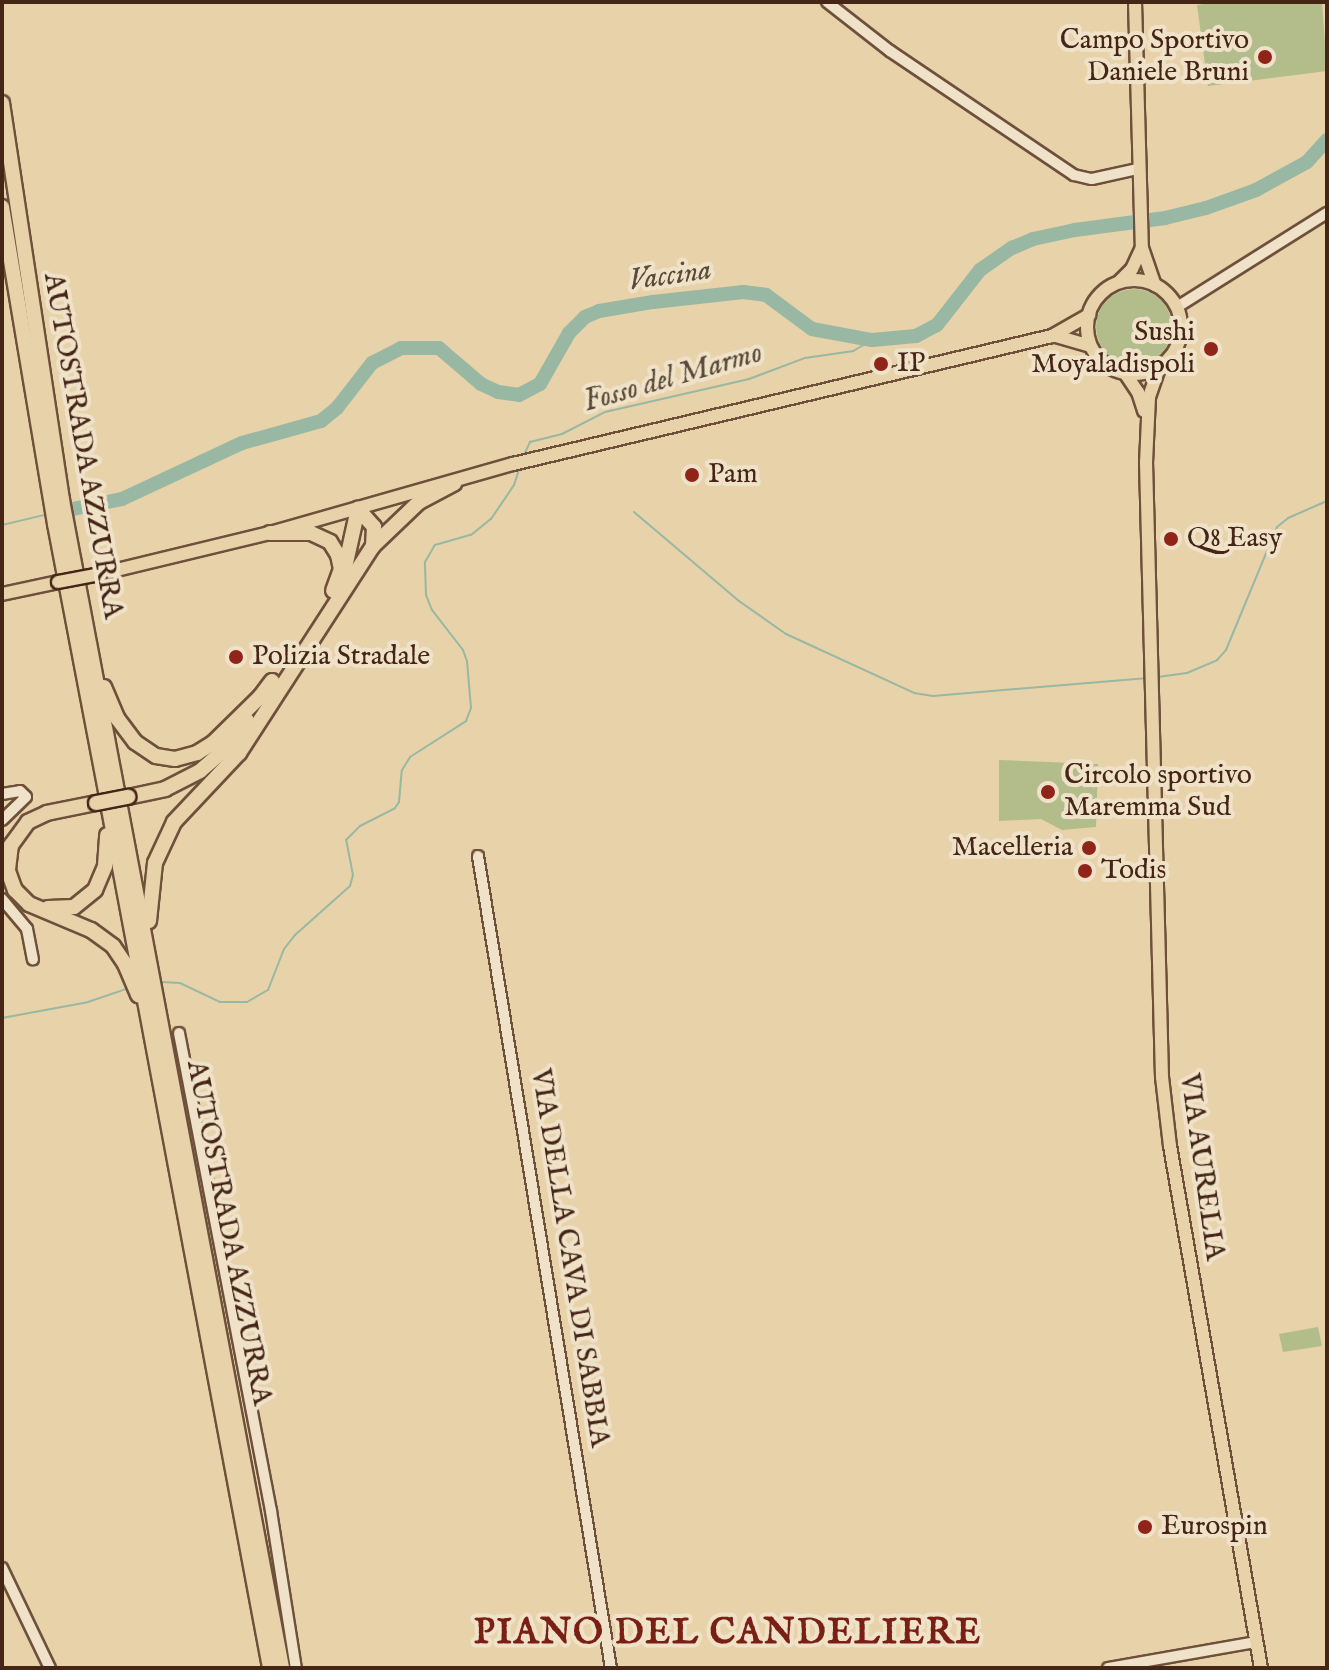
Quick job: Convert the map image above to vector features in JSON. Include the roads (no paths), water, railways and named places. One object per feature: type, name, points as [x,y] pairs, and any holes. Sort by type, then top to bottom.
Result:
[{"type":"highway","name":"AUTOSTRADA AZZURRA","points":[[2,103],[77,640],[148,984]]},
{"type":"highway","name":"AUTOSTRADA AZZURRA","points":[[2,207],[57,501]]},
{"type":"highway","points":[[167,1083],[152,1062],[148,984],[148,907],[161,846],[177,818],[235,758],[373,546],[419,502],[454,483]]},
{"type":"highway","points":[[358,509],[373,524],[373,546]]},
{"type":"highway","points":[[110,803],[106,861],[95,890],[84,901],[68,908],[54,909],[33,902],[21,892],[12,874],[11,855],[18,838],[44,818],[172,786],[204,768],[234,740],[340,580],[358,509]]},
{"type":"highway","name":"AUTOSTRADA AZZURRA","points":[[60,522],[81,594],[110,803]]},
{"type":"highway","points":[[270,533],[306,532],[328,540],[339,558],[340,580]]},
{"type":"highway","points":[[81,594],[109,700],[126,731],[144,750],[171,759],[200,752],[231,728],[261,696]]},
{"type":"highway","points":[[167,1083],[148,984],[105,939],[29,904],[15,890],[8,871],[9,848],[28,822],[47,813],[168,792],[196,778],[215,764],[261,714]]},
{"type":"highway","name":"AUTOSTRADA AZZURRA","points":[[167,1083],[270,1668]]},
{"type":"highway","name":"AUTOSTRADA AZZURRA","points":[[167,1083],[282,1668]]},
{"type":"main road","points":[[1052,336],[1072,338],[1091,346],[1111,368],[1137,375],[1159,368],[1170,359],[1181,334],[1177,307],[1155,285],[1142,248],[1136,6]]},
{"type":"main road","points":[[1091,346],[1089,315],[1094,302],[1132,269],[1142,248]]},
{"type":"main road","points":[[1117,283],[1130,280],[1155,285]]},
{"type":"main road","points":[[2,594],[270,533],[513,464],[1052,336],[1089,315]]},
{"type":"main road","name":"VIA AURELIA","points":[[1159,368],[1151,388],[1147,445],[1160,1021],[1166,1113],[1261,1668]]},
{"type":"main road","name":"VIA AURELIA","points":[[1125,373],[1138,392],[1147,426]]},
{"type":"street","points":[[827,2],[885,48],[1074,175],[1092,179],[1138,169]]},
{"type":"street","points":[[1177,307],[1327,213]]},
{"type":"street","points":[[2,794],[20,791],[26,797],[2,820]]},
{"type":"street","name":"VIA DELLA CAVA DI SABBIA","points":[[478,856],[611,1668]]},
{"type":"street","points":[[2,899],[27,929],[33,959]]},
{"type":"street","points":[[179,1033],[271,1511],[296,1668]]},
{"type":"street","points":[[2,1568],[50,1668]]},
{"type":"street","points":[[1108,1668],[1256,1642]]},
{"type":"waterway","name":"Vaccina","points":[[53,513],[122,499],[242,443],[321,421],[337,408],[372,363],[401,348],[439,348],[481,384],[498,392],[519,395],[540,384],[569,333],[585,317],[599,311],[653,302],[743,292],[766,295],[812,329],[872,340],[916,336],[937,325],[980,270],[1012,248],[1033,239],[1075,230],[1165,218],[1206,208],[1256,190],[1307,162],[1327,140]]},
{"type":"waterway","name":"Fosso del Marmo","points":[[523,457],[530,442],[562,434],[605,412],[749,379],[805,358],[853,351],[872,340]]},
{"type":"waterway","name":"Fosso del Marmo","points":[[162,982],[180,983],[220,1002],[247,1002],[268,990],[284,949],[295,935],[350,886],[353,875],[346,840],[360,826],[395,808],[399,802],[402,770],[410,757],[466,721],[471,708],[467,661],[463,650],[432,610],[426,595],[425,562],[435,545],[471,535],[491,519],[514,485],[520,467]]},
{"type":"waterway","points":[[1158,677],[1187,673],[1217,660],[1226,650],[1277,527],[1288,518],[1327,501]]},
{"type":"waterway","points":[[634,512],[739,601],[786,634],[914,693],[933,696],[1148,678]]},
{"type":"waterway","points":[[2,525],[48,514]]},
{"type":"waterway","name":"Fosso del Marmo","points":[[2,1018],[88,1002],[129,988]]},
{"type":"place","name":"Campo Sportivo Daniele Bruni","points":[[1265,57]]},
{"type":"place","name":"Sushi Moyaladispoli","points":[[1211,349]]},
{"type":"place","name":"IP","points":[[881,364]]},
{"type":"place","name":"Pam","points":[[692,475]]},
{"type":"place","name":"Q8 Easy","points":[[1171,539]]},
{"type":"place","name":"Polizia Stradale","points":[[236,657]]},
{"type":"place","name":"Circolo sportivo Maremma Sud","points":[[1048,792]]},
{"type":"place","name":"Macelleria","points":[[1089,848]]},
{"type":"place","name":"Todis","points":[[1085,871]]},
{"type":"place","name":"Eurospin","points":[[1145,1527]]},
{"type":"district","name":"PIANO DEL CANDELIERE","points":[[728,1634]]}]
